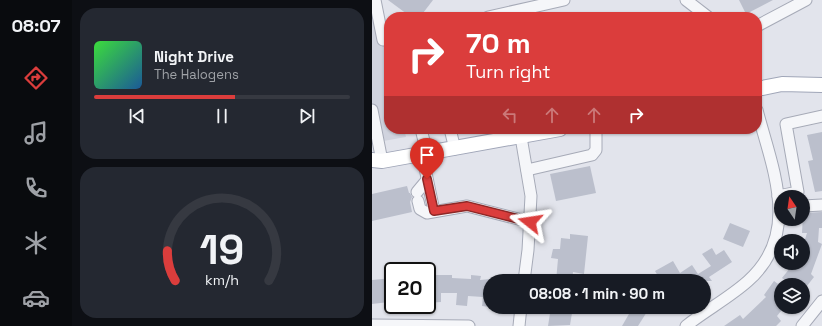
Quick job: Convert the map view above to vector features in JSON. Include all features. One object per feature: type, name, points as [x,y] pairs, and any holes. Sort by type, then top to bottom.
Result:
[{"type":"main road","points":[[762,88],[782,84],[822,85]]},
{"type":"main road","points":[[376,163],[455,148],[512,135]]},
{"type":"street","points":[[375,0],[384,40]]},
{"type":"street","points":[[510,12],[564,0]]},
{"type":"street","points":[[686,0],[702,12]]},
{"type":"street","points":[[762,23],[806,0]]},
{"type":"street","points":[[372,110],[376,163]]},
{"type":"street","points":[[798,190],[786,124],[822,116]]},
{"type":"street","points":[[762,129],[777,190]]},
{"type":"street","points":[[422,134],[430,212]]},
{"type":"street","points":[[451,134],[455,148]]},
{"type":"street","points":[[526,170],[592,155],[596,150],[596,134]]},
{"type":"street","points":[[512,135],[526,170],[531,196],[525,274]]},
{"type":"street","points":[[427,180],[417,196],[420,209],[430,212],[467,206],[530,222]]},
{"type":"street","points":[[810,206],[822,205]]},
{"type":"street","points":[[686,326],[733,294],[757,273],[773,247],[778,226]]},
{"type":"street","points":[[802,326],[822,301]]},
{"type":"street","points":[[519,326],[520,314]]},
{"type":"street","points":[[372,325],[469,326]]},
{"type":"shaded area","points":[[372,0],[379,0],[384,26],[384,134],[405,134],[406,137],[372,143]]},
{"type":"building","points":[[388,0],[433,0],[424,12],[404,12]]},
{"type":"building","points":[[739,0],[773,0],[750,12],[745,12]]},
{"type":"building","points":[[822,132],[822,191],[815,192],[808,161],[813,160],[807,135]]},
{"type":"building","points":[[590,166],[596,193],[556,201],[550,174]]},
{"type":"building","points":[[407,186],[412,197],[410,202],[412,212],[372,221],[372,194]]},
{"type":"building","points":[[822,212],[822,228],[819,228],[818,242],[822,244],[811,274],[814,277],[810,282],[810,278],[782,278],[788,270],[810,270],[810,234],[802,233],[802,226],[810,226],[810,213]]},
{"type":"building","points":[[730,223],[750,231],[743,247],[723,239]]},
{"type":"building","points":[[570,234],[588,236],[584,274],[573,272],[573,274],[557,274],[558,259],[551,258],[553,249],[560,249],[561,238],[570,239]]},
{"type":"building","points":[[712,248],[716,255],[724,250],[732,262],[711,276],[711,274],[698,274],[711,266],[702,254]]},
{"type":"building","points":[[673,261],[680,273],[692,265],[698,274],[657,274],[655,271]]},
{"type":"building","points":[[436,275],[452,275],[452,278],[471,279],[471,275],[481,276],[480,280],[483,280],[483,297],[468,296],[467,306],[456,305],[457,293],[441,293],[441,302],[436,302]]},
{"type":"building","points":[[384,279],[384,303],[372,304],[372,280]]},
{"type":"building","points":[[774,281],[774,314],[779,314],[777,316],[781,321],[776,326],[724,326],[740,315],[743,319],[766,297],[764,295]]},
{"type":"building","points":[[550,314],[572,314],[570,325],[548,326]]},
{"type":"building","points":[[629,314],[646,314],[638,326],[622,326]]},
{"type":"route","points":[[427,179],[434,211],[456,206],[467,206],[530,222]]}]
